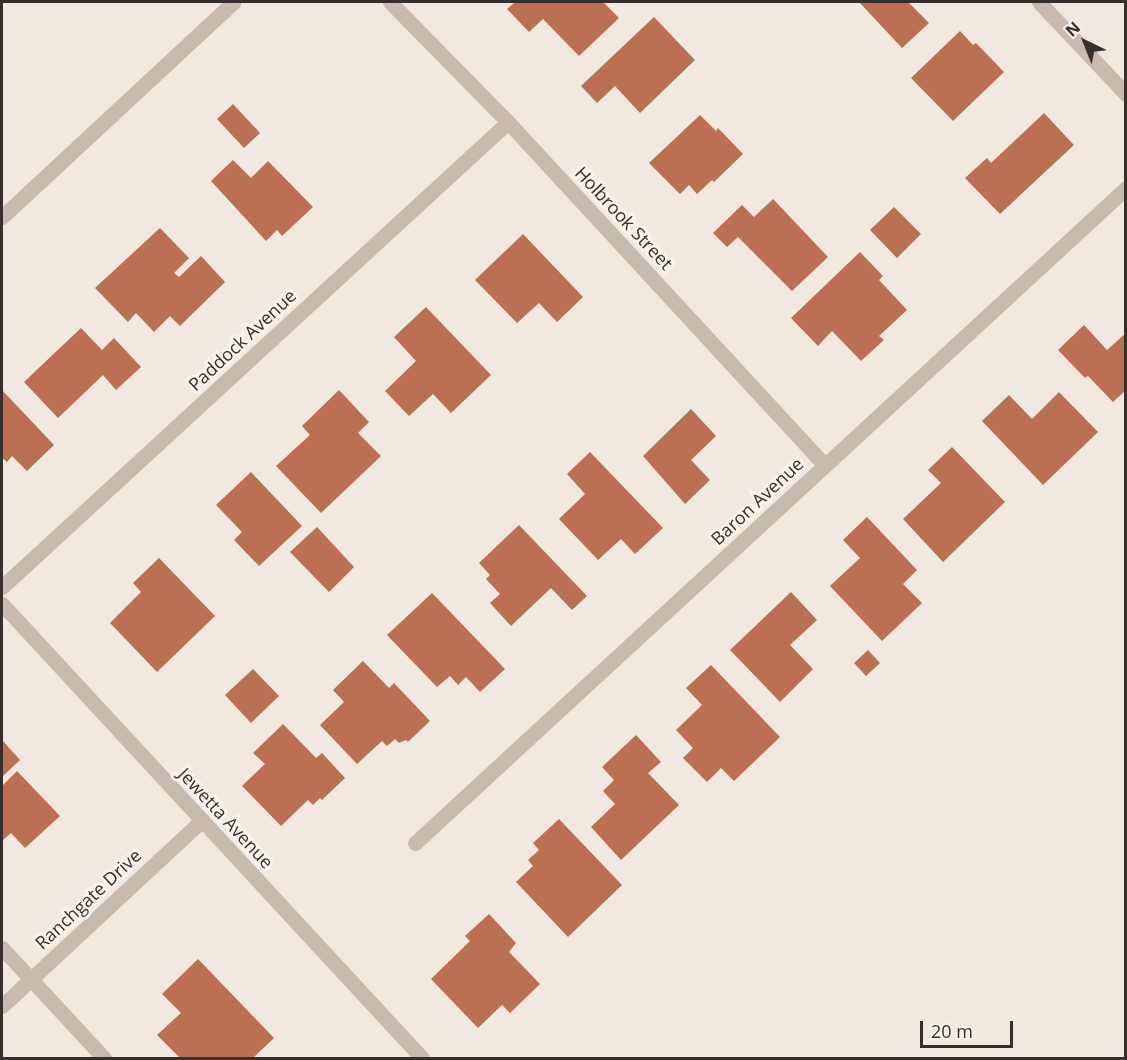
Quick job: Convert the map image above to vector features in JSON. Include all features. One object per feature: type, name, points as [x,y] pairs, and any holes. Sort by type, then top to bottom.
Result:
[{"type":"street","points":[[2,217],[233,2]]},
{"type":"street","name":"Holbrook Street","points":[[390,2],[508,122],[825,465]]},
{"type":"street","points":[[1039,2],[1125,94]]},
{"type":"street","name":"Paddock Avenue","points":[[2,587],[508,122]]},
{"type":"street","name":"Baron Avenue","points":[[415,843],[1125,188]]},
{"type":"street","name":"Jewetta Avenue","points":[[2,604],[422,1059]]},
{"type":"street","name":"Ranchgate Drive","points":[[2,1006],[202,820]]},
{"type":"street","points":[[2,948],[104,1059]]},
{"type":"building","points":[[515,2],[603,2],[619,18],[579,56],[543,19],[529,32],[507,9]]},
{"type":"building","points":[[859,2],[908,2],[929,23],[902,48]]},
{"type":"building","points":[[654,17],[695,60],[640,113],[615,86],[597,103],[581,86]]},
{"type":"building","points":[[960,31],[973,45],[976,43],[1004,72],[953,121],[911,78]]},
{"type":"building","points":[[233,104],[260,133],[244,148],[217,119]]},
{"type":"building","points":[[1044,113],[1074,145],[1000,214],[965,178],[987,158],[991,163]]},
{"type":"building","points":[[700,115],[716,131],[718,128],[743,154],[714,182],[712,180],[697,194],[689,185],[680,194],[649,163]]},
{"type":"building","points":[[233,160],[251,178],[268,161],[313,207],[282,236],[277,230],[266,241],[211,181]]},
{"type":"building","points":[[773,199],[828,257],[792,291],[738,237],[727,247],[713,233],[742,205],[754,217]]},
{"type":"building","points":[[894,207],[921,234],[897,258],[870,230]]},
{"type":"building","points":[[160,228],[189,258],[174,273],[179,277],[201,256],[225,282],[180,326],[170,316],[154,332],[136,313],[128,322],[95,288]]},
{"type":"building","points":[[523,234],[583,297],[557,322],[539,303],[517,323],[475,280]]},
{"type":"building","points":[[860,252],[883,276],[879,280],[907,310],[879,336],[884,340],[861,361],[832,331],[818,346],[791,318]]},
{"type":"building","points":[[426,307],[491,375],[451,413],[433,394],[409,416],[385,391],[416,361],[394,337]]},
{"type":"building","points":[[1084,325],[1107,350],[1126,333],[1126,390],[1113,402],[1058,350]]},
{"type":"building","points":[[81,328],[102,350],[114,338],[141,367],[116,390],[103,375],[58,418],[24,382]]},
{"type":"building","points":[[2,390],[54,445],[27,471],[12,456],[7,462],[2,458]]},
{"type":"building","points":[[339,390],[369,422],[358,433],[381,456],[321,513],[276,466],[310,435],[302,426]]},
{"type":"building","points":[[1059,392],[1098,432],[1043,485],[982,421],[1009,395],[1032,419]]},
{"type":"building","points":[[691,409],[716,436],[691,460],[710,480],[685,504],[643,456]]},
{"type":"building","points":[[952,447],[1005,502],[943,562],[903,519],[941,483],[928,470]]},
{"type":"building","points":[[590,452],[663,528],[635,554],[621,539],[598,560],[559,519],[585,494],[567,474]]},
{"type":"building","points":[[251,472],[302,526],[259,566],[234,540],[242,532],[216,505]]},
{"type":"building","points":[[867,517],[917,570],[903,584],[922,603],[882,641],[830,586],[860,558],[843,540]]},
{"type":"building","points":[[519,525],[587,596],[572,610],[551,588],[511,626],[490,603],[500,594],[486,579],[490,575],[479,563]]},
{"type":"building","points":[[317,527],[354,567],[329,592],[290,552]]},
{"type":"building","points":[[159,558],[215,616],[157,672],[110,623],[141,592],[133,583]]},
{"type":"building","points":[[791,592],[817,620],[790,645],[813,669],[780,702],[730,650]]},
{"type":"building","points":[[432,593],[505,669],[480,692],[466,677],[458,685],[450,676],[437,687],[387,635]]},
{"type":"building","points":[[868,650],[880,663],[866,676],[854,663]]},
{"type":"building","points":[[363,661],[389,688],[394,683],[430,721],[408,742],[406,740],[399,743],[395,739],[387,746],[382,741],[357,764],[320,725],[344,702],[333,690]]},
{"type":"building","points":[[711,665],[780,737],[734,781],[721,768],[707,782],[683,758],[693,748],[676,730],[702,705],[686,688]]},
{"type":"building","points":[[253,669],[279,696],[251,723],[225,695]]},
{"type":"building","points":[[283,724],[316,758],[322,753],[345,778],[322,800],[320,798],[313,805],[308,800],[281,826],[242,786],[265,764],[253,753]]},
{"type":"building","points":[[636,735],[661,762],[648,773],[679,805],[621,860],[591,827],[615,804],[603,791],[614,780],[602,767]]},
{"type":"building","points":[[2,740],[20,760],[2,777]]},
{"type":"building","points":[[17,771],[60,816],[25,848],[11,833],[2,841],[2,786]]},
{"type":"building","points":[[559,819],[622,885],[568,937],[516,882],[533,866],[528,860],[539,850],[533,843]]},
{"type":"building","points":[[489,914],[516,943],[509,952],[540,984],[510,1013],[502,1005],[478,1028],[431,979],[470,941],[465,936]]},
{"type":"building","points":[[198,959],[274,1038],[253,1058],[180,1058],[157,1035],[181,1013],[162,994]]}]
